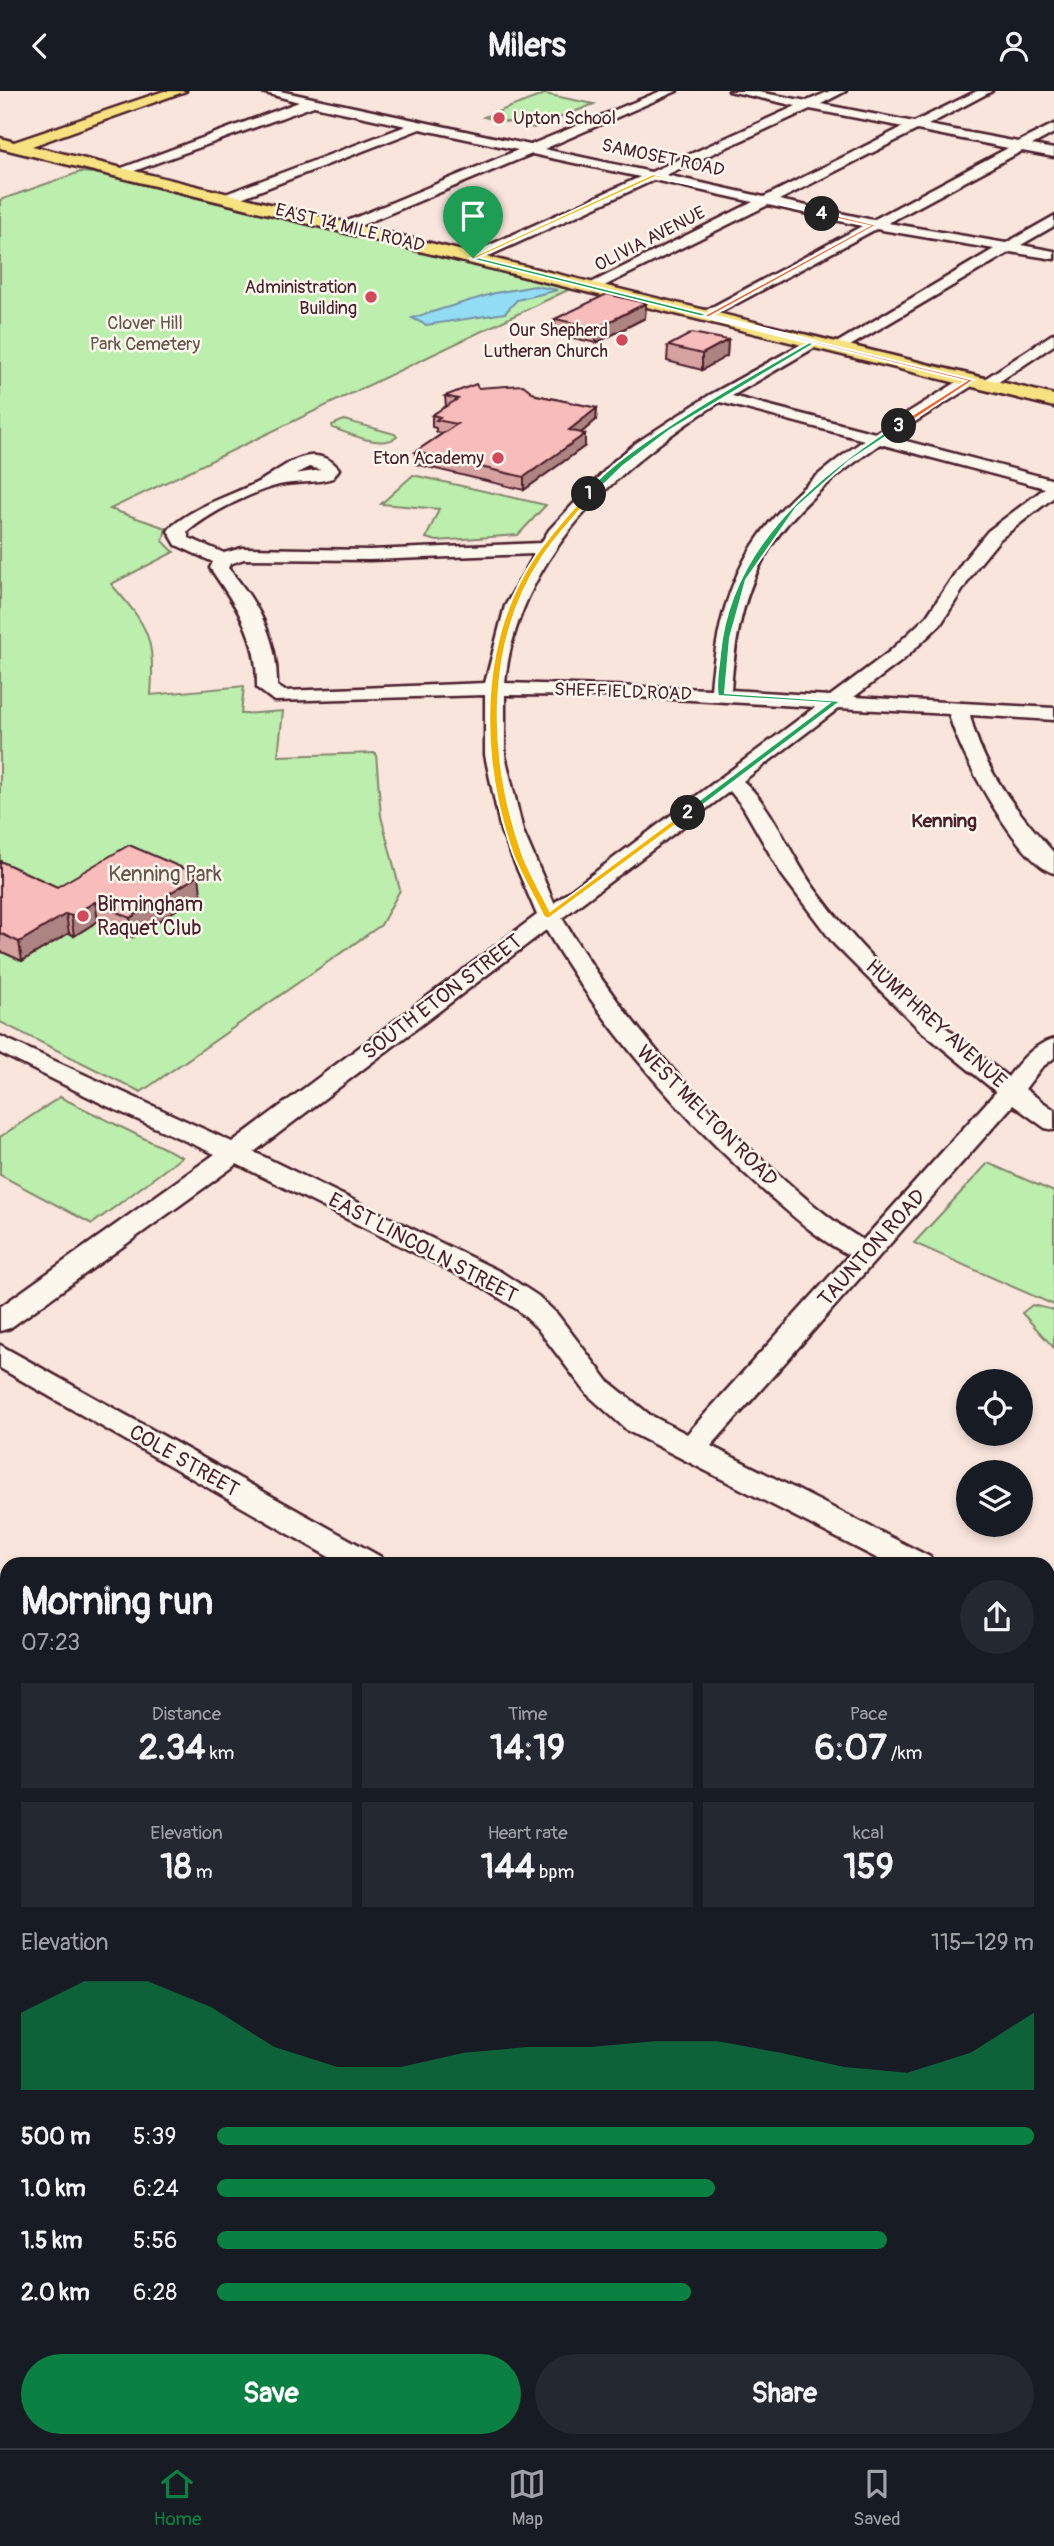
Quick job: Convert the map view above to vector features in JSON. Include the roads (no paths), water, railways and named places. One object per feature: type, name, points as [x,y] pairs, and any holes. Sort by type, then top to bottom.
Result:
[{"type":"main road","points":[[4,143],[27,131],[152,91]]},
{"type":"main road","points":[[4,143],[44,137],[179,91]]},
{"type":"main road","points":[[27,131],[23,135],[44,137]]},
{"type":"main road","name":"EAST 14 MILE ROAD","points":[[4,143],[1054,401]]},
{"type":"street","name":"SAMOSET ROAD","points":[[264,91],[874,225],[1054,255]]},
{"type":"street","points":[[345,227],[671,91]]},
{"type":"street","points":[[735,91],[1054,153]]},
{"type":"street","points":[[473,258],[840,91]]},
{"type":"street","name":"OLIVIA AVENUE","points":[[592,288],[986,91]]},
{"type":"street","points":[[118,172],[312,101]]},
{"type":"street","points":[[228,198],[419,125]]},
{"type":"street","points":[[706,316],[1054,128]]},
{"type":"street","points":[[838,348],[1054,220]]},
{"type":"street","points":[[721,695],[726,638],[743,580],[794,506],[847,460],[878,439],[1054,338]]},
{"type":"street","name":"WEST MELTON ROAD","points":[[814,342],[667,429],[621,464],[583,500],[545,548],[509,621],[494,689],[492,722],[500,791],[518,856],[548,917],[588,982],[615,1019],[687,1103],[800,1207],[845,1243],[868,1253]]},
{"type":"street","points":[[718,397],[1054,487]]},
{"type":"street","points":[[271,481],[190,521],[177,531],[182,541],[221,562],[242,553],[259,552],[370,555],[545,548]]},
{"type":"street","name":"SOUTH ETON STREET","points":[[0,1321],[236,1153],[837,701],[922,633],[994,535],[1054,487]]},
{"type":"street","name":"SHEFFIELD ROAD","points":[[221,562],[219,568],[244,598],[260,627],[265,643],[267,688],[275,696],[494,689],[721,695],[1054,714]]},
{"type":"street","points":[[958,710],[968,741],[995,792],[1054,866]]},
{"type":"street","name":"HUMPHREY AVENUE","points":[[730,781],[749,797],[780,855],[843,939],[899,997],[1010,1090],[1054,1122]]},
{"type":"street","name":"EAST LINCOLN STREET","points":[[0,1043],[116,1101],[236,1153],[511,1291],[547,1321],[598,1388],[639,1423],[689,1451],[903,1557]]},
{"type":"street","name":"TAUNTON ROAD","points":[[689,1451],[868,1253],[1032,1063],[1054,1046]]},
{"type":"street","name":"COLE STREET","points":[[0,1355],[356,1557]]},
{"type":"water","points":[[535,286],[558,290],[517,300],[505,313],[426,325],[412,318],[495,293]]},
{"type":"place","name":"Upton School","points":[[499,118]]},
{"type":"place","name":"Administration Building","points":[[371,297]]},
{"type":"place","name":"Our Shepherd Lutheran Church","points":[[622,340]]},
{"type":"place","name":"Eton Academy","points":[[498,458]]},
{"type":"place","name":"Birmingham Raquet Club","points":[[83,916]]},
{"type":"district","name":"Kenning","points":[[944,821]]},
{"type":"park label","name":"Clover Hill Park Cemetery","points":[[145,334]]},
{"type":"park label","name":"Kenning Park","points":[[165,874]]}]
